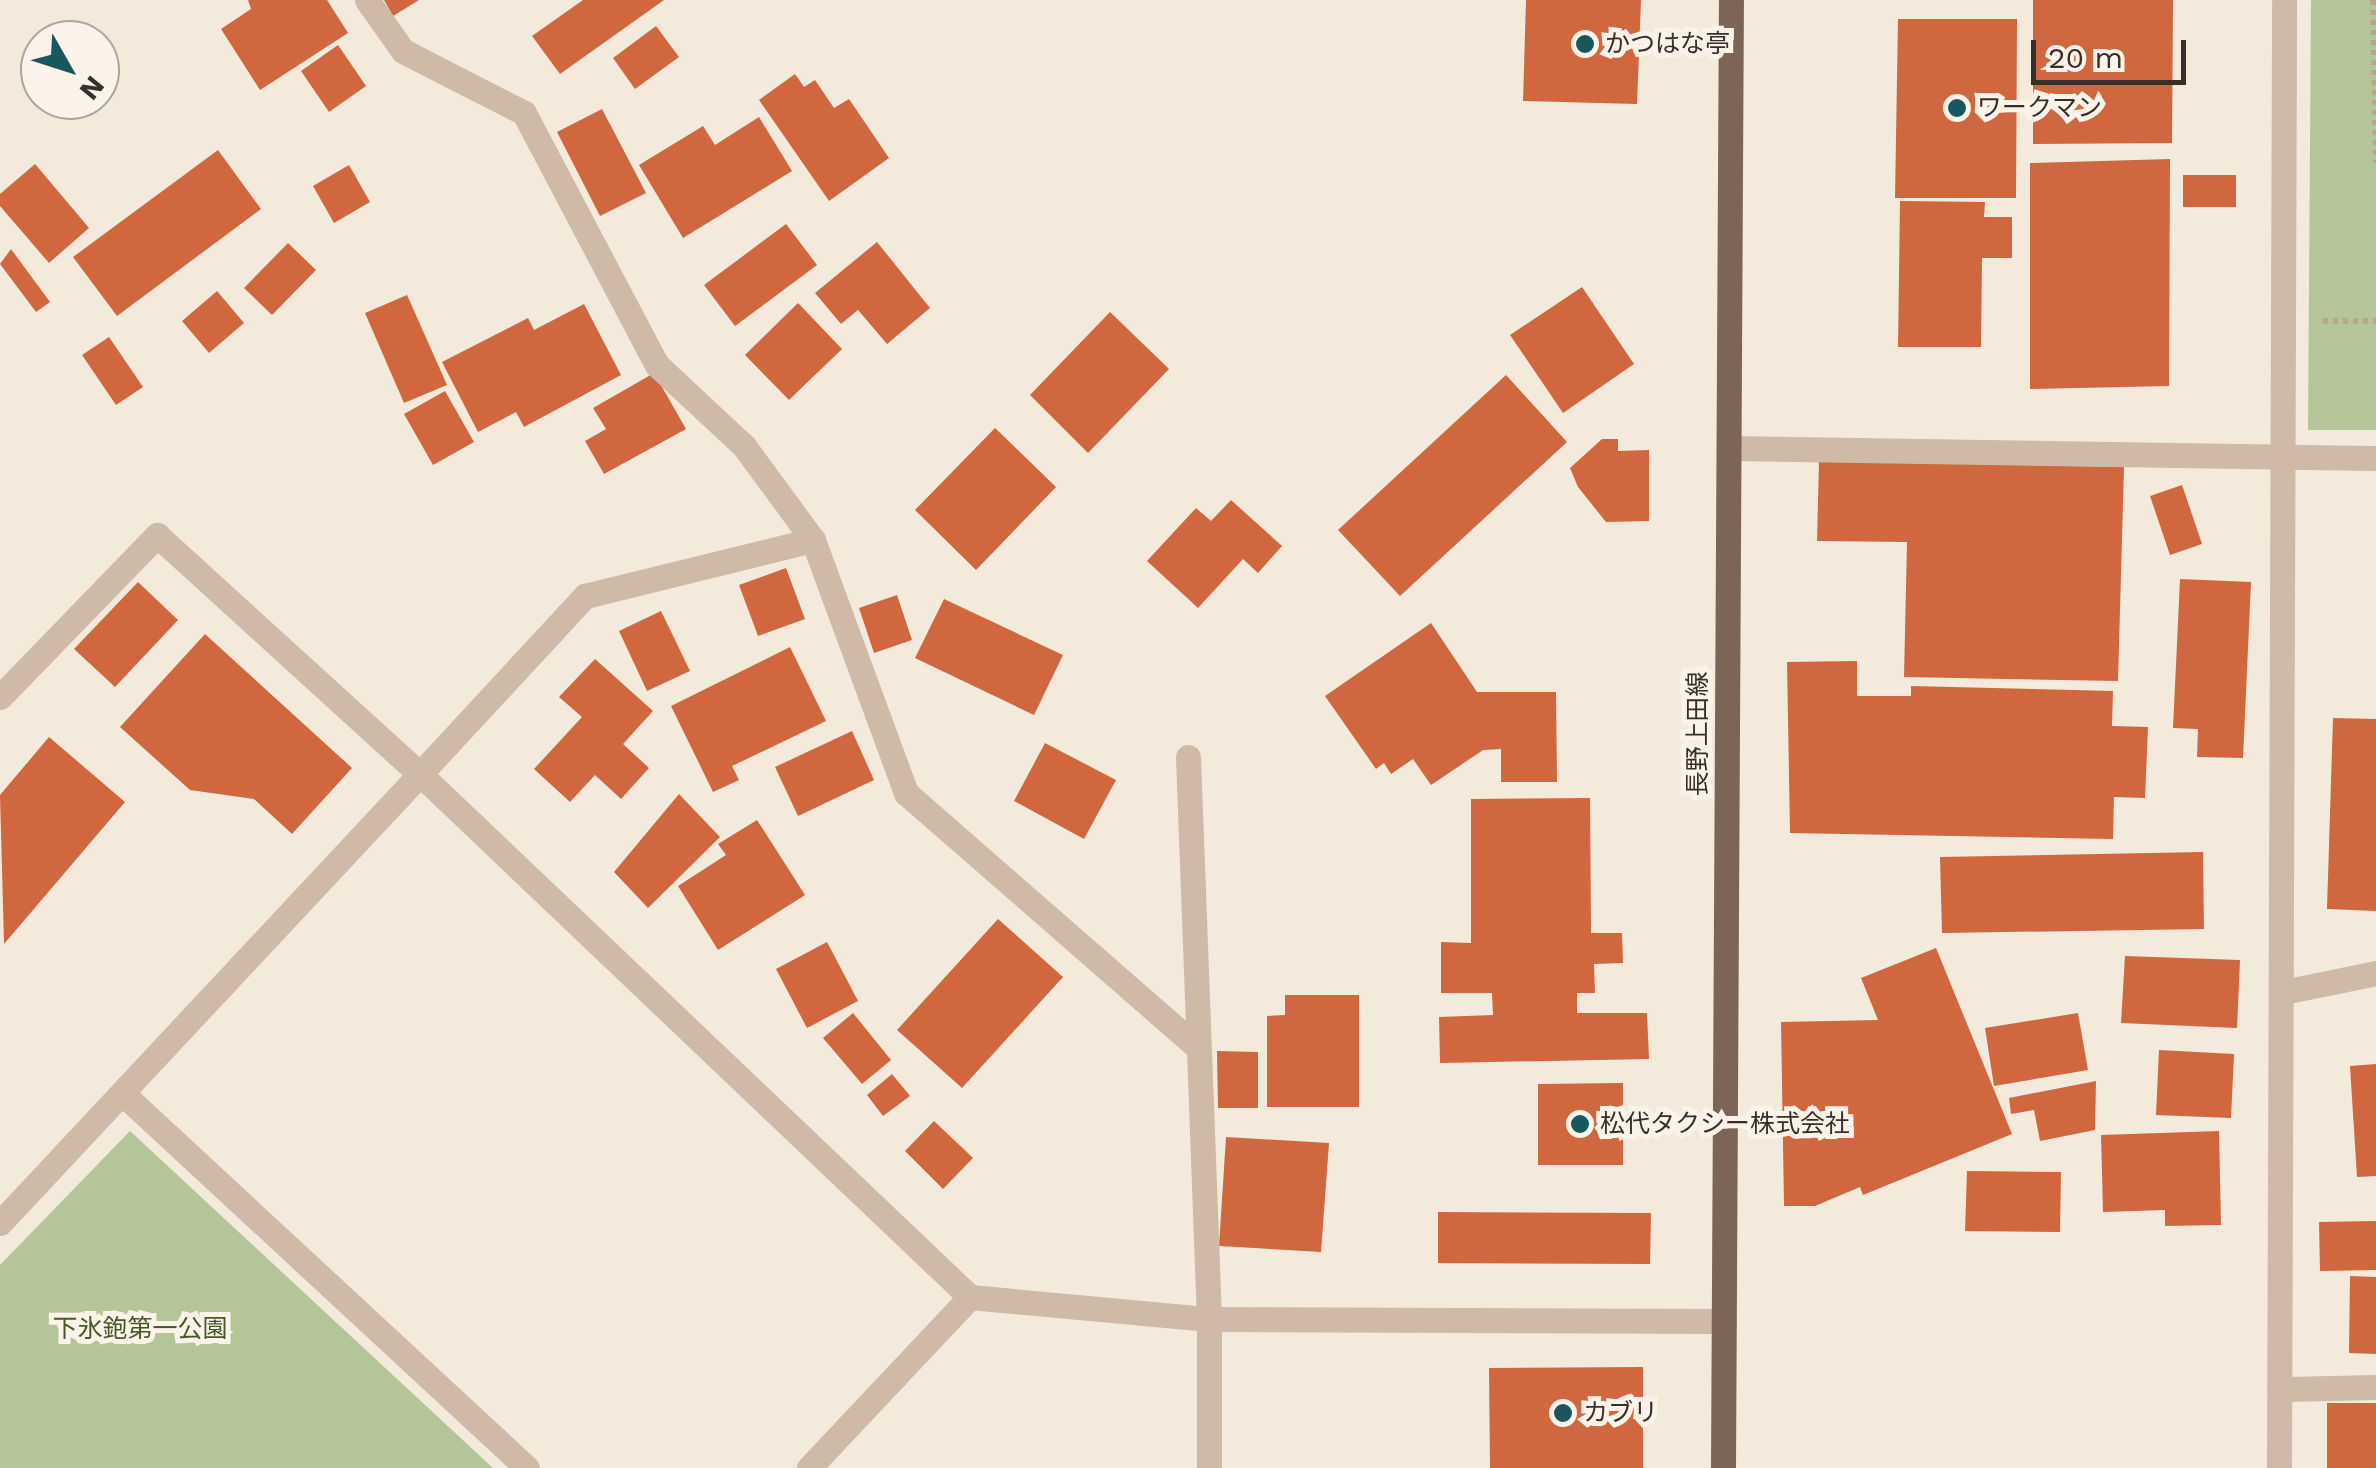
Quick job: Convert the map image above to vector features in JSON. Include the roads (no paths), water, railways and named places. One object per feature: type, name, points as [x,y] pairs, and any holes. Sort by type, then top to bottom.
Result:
[{"type":"main road","name":"長野上田線","points":[[1724,1468],[1731,0]]},
{"type":"street","points":[[368,0],[403,50],[524,113],[657,365],[744,446],[813,540],[906,793],[1196,1046]]},
{"type":"street","points":[[2279,1468],[2284,0]]},
{"type":"street","points":[[1730,448],[2376,458]]},
{"type":"street","points":[[0,697],[157,535],[420,774],[970,1297],[1208,1319],[1724,1321]]},
{"type":"street","points":[[0,1223],[585,596],[813,540]]},
{"type":"street","points":[[1188,757],[1208,1319],[1209,1468]]},
{"type":"street","points":[[2283,992],[2376,973]]},
{"type":"street","points":[[122,1093],[527,1468]]},
{"type":"street","points":[[809,1468],[970,1297]]},
{"type":"street","points":[[2280,1389],[2376,1387]]},
{"type":"place","name":"かつはな亭","points":[[1585,44]]},
{"type":"place","name":"ワークマン","points":[[1957,108]]},
{"type":"place","name":"松代タクシー株式会社","points":[[1580,1124]]},
{"type":"place","name":"カブリ","points":[[1563,1413]]},
{"type":"park label","name":"下氷鉋第一公園","points":[[140,1329]]}]
